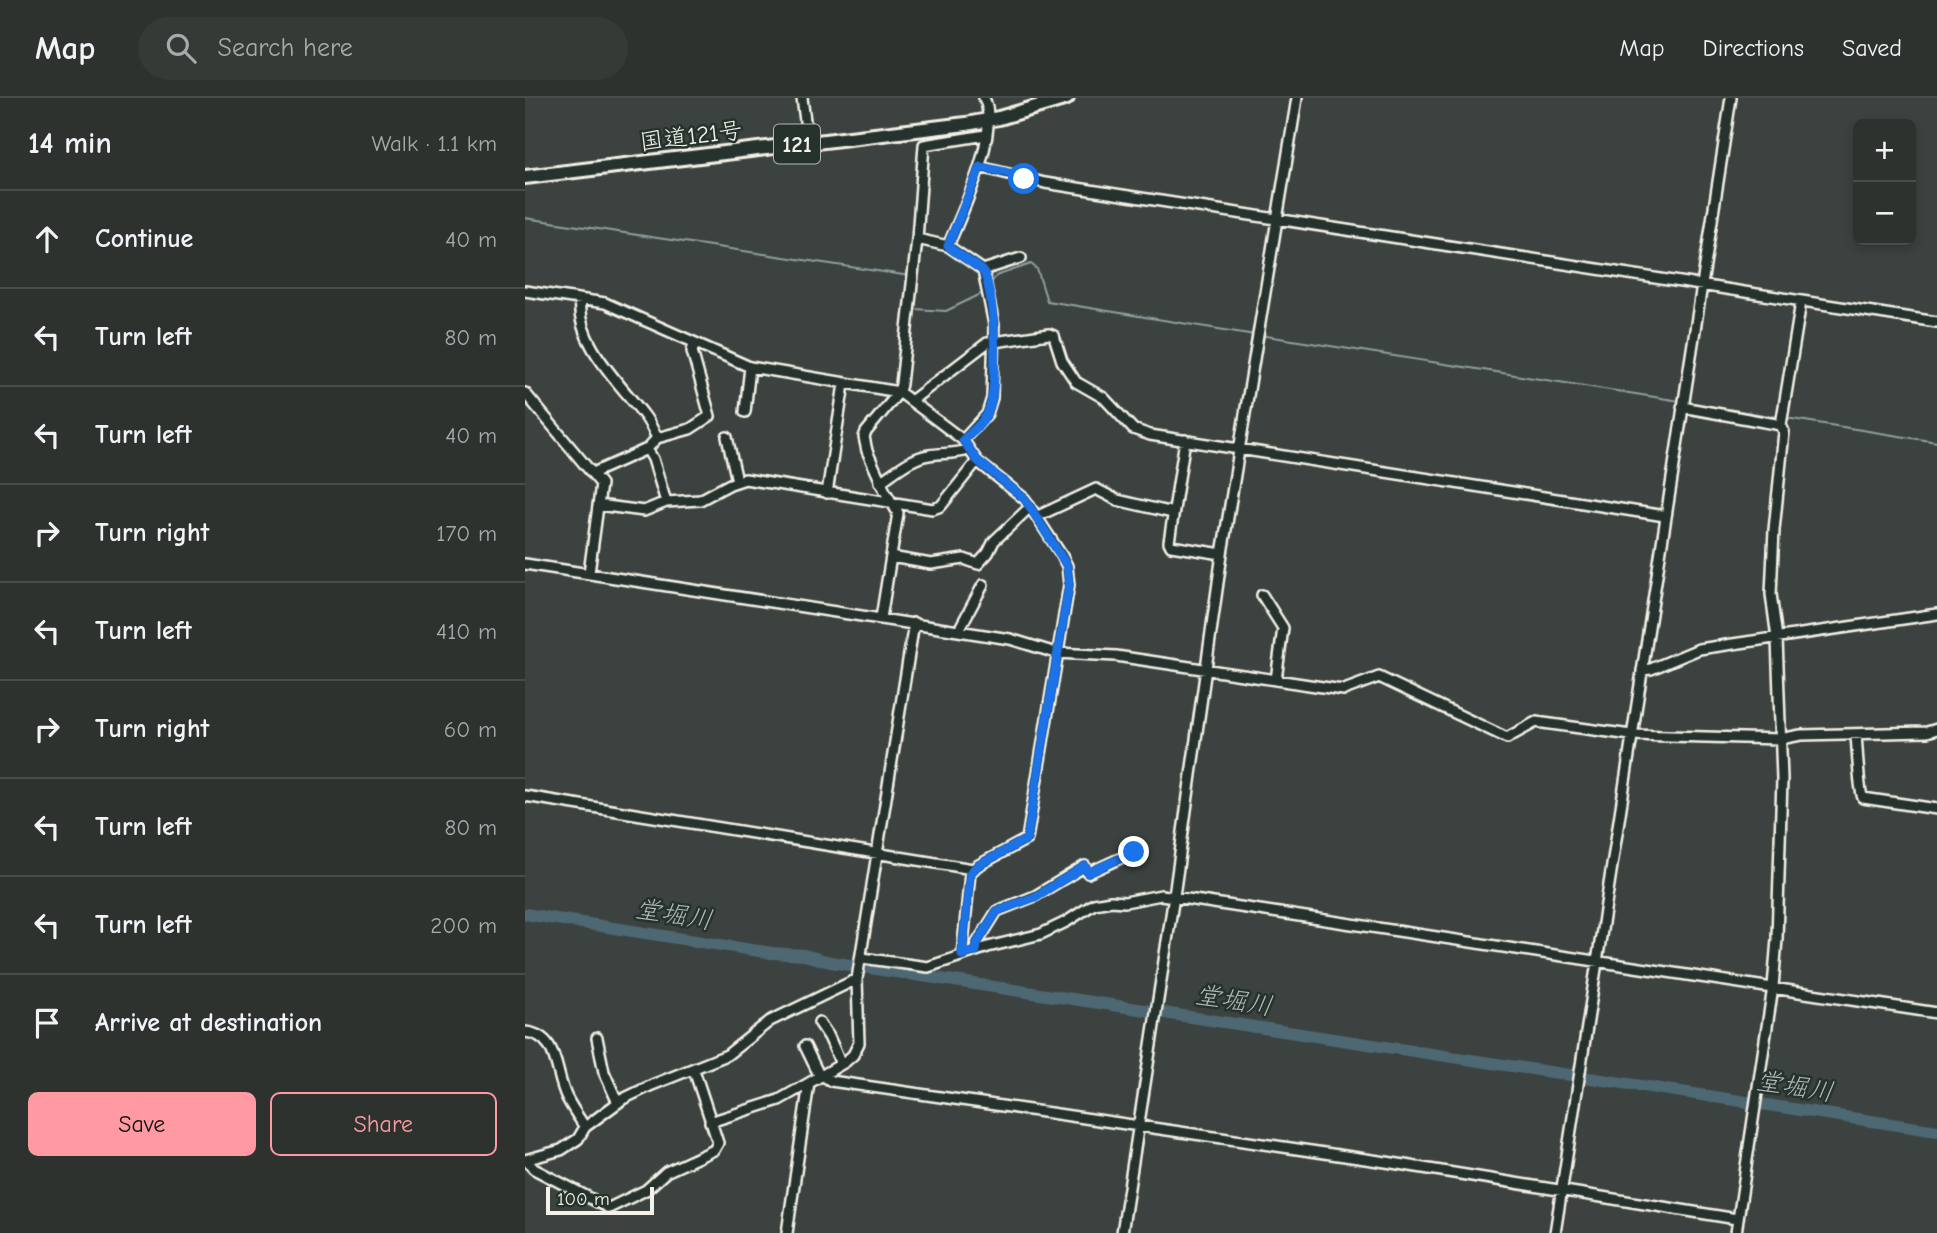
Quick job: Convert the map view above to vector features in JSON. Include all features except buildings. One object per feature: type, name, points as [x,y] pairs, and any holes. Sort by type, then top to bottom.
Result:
[{"type":"highway","name":"国道121号","points":[[525,177],[988,120],[1067,98]]},
{"type":"street","points":[[802,98],[808,143]]},
{"type":"street","points":[[948,246],[980,167],[989,109],[984,98]]},
{"type":"street","points":[[1122,1233],[1157,1012],[1222,554],[1297,98]]},
{"type":"street","points":[[1555,1233],[1731,98]]},
{"type":"street","points":[[881,618],[898,513],[880,482],[864,437],[899,393],[917,239],[924,145],[986,135]]},
{"type":"street","points":[[980,167],[1045,183],[1937,322]]},
{"type":"street","points":[[917,239],[948,246],[983,270],[992,310],[994,342],[989,408],[979,425],[963,440]]},
{"type":"street","points":[[983,270],[1021,258]]},
{"type":"street","points":[[525,291],[613,306],[750,367],[899,393],[963,440],[977,460],[1018,491],[1038,516],[1067,566],[1069,576],[1027,839],[973,870],[969,879],[962,955]]},
{"type":"street","points":[[580,300],[581,320],[589,341],[619,386],[646,417],[657,438]]},
{"type":"street","points":[[1737,1233],[1773,987],[1777,939],[1782,779],[1777,638],[1770,594],[1782,420],[1801,302]]},
{"type":"street","points":[[911,401],[987,343],[1049,334],[1053,336],[1062,361],[1076,382],[1104,398],[1133,429],[1150,435],[1665,516]]},
{"type":"street","points":[[593,473],[647,449],[657,438],[690,429],[710,416],[692,351],[694,343]]},
{"type":"street","points":[[745,412],[750,367]]},
{"type":"street","points":[[827,493],[844,384]]},
{"type":"street","points":[[525,393],[601,486],[589,573]]},
{"type":"street","points":[[1682,407],[1782,420]]},
{"type":"street","points":[[727,438],[737,481]]},
{"type":"street","points":[[1185,440],[1169,542],[1171,546],[1222,554]]},
{"type":"street","points":[[647,449],[653,459],[666,502]]},
{"type":"street","points":[[880,482],[916,459],[968,450]]},
{"type":"street","points":[[598,505],[644,511],[666,502],[700,500],[737,481],[748,480],[933,509],[941,506],[977,460]]},
{"type":"street","points":[[1038,516],[1096,489],[1126,502],[1173,513]]},
{"type":"street","points":[[891,557],[931,564],[964,559],[978,564],[994,541],[1030,507]]},
{"type":"street","points":[[525,564],[1010,639],[1056,653],[1116,656],[1344,690],[1379,677],[1507,738],[1536,722],[1632,736],[1780,739],[1801,735],[1937,729]]},
{"type":"street","points":[[961,631],[961,626],[983,585]]},
{"type":"street","points":[[1262,595],[1283,628],[1276,680]]},
{"type":"street","points":[[1642,670],[1699,649],[1937,614]]},
{"type":"street","points":[[711,1122],[779,1100],[841,1064],[853,1055],[859,1043],[857,979],[914,623]]},
{"type":"street","points":[[1856,734],[1860,793],[1863,798],[1937,809]]},
{"type":"street","points":[[525,796],[973,870]]},
{"type":"street","points":[[976,951],[977,943],[1002,908],[1035,897],[1085,866],[1088,873],[1134,852]]},
{"type":"street","points":[[862,958],[928,967],[1041,934],[1094,904],[1125,902],[1155,895],[1937,1013]]},
{"type":"street","points":[[525,1160],[547,1155],[569,1145],[578,1139],[585,1127],[618,1103],[652,1085],[727,1055],[770,1021],[857,979]]},
{"type":"street","points":[[819,1022],[841,1064]]},
{"type":"street","points":[[525,1032],[540,1034],[545,1038],[554,1057],[566,1098],[585,1127]]},
{"type":"street","points":[[597,1038],[604,1072],[618,1103]]},
{"type":"street","points":[[804,1046],[821,1076],[831,1081],[1386,1162],[1737,1219]]},
{"type":"street","points":[[525,1160],[534,1169],[604,1206],[611,1207],[646,1190],[666,1172],[715,1150],[718,1143],[694,1070]]},
{"type":"street","points":[[787,1233],[809,1083]]},
{"type":"waterway","points":[[525,218],[910,276]]},
{"type":"waterway","points":[[989,286],[996,276],[1031,264],[1037,269],[1047,301],[1255,335]]},
{"type":"waterway","points":[[916,277],[915,309],[946,311],[983,293]]},
{"type":"waterway","points":[[1260,335],[1680,401]]},
{"type":"waterway","points":[[1689,403],[1777,417]]},
{"type":"waterway","points":[[1786,418],[1937,442]]},
{"type":"waterway","name":"堂堀川","points":[[525,914],[1937,1131]]},
{"type":"route","points":[[1024,179],[980,167],[948,246],[983,270],[994,325],[992,398],[988,414],[963,440],[969,452],[1018,491],[1038,516],[1067,566],[1069,585],[1027,839],[977,866],[970,873],[962,955],[976,951],[977,943],[1002,908],[1035,897],[1085,866],[1088,873],[1134,852]]}]
